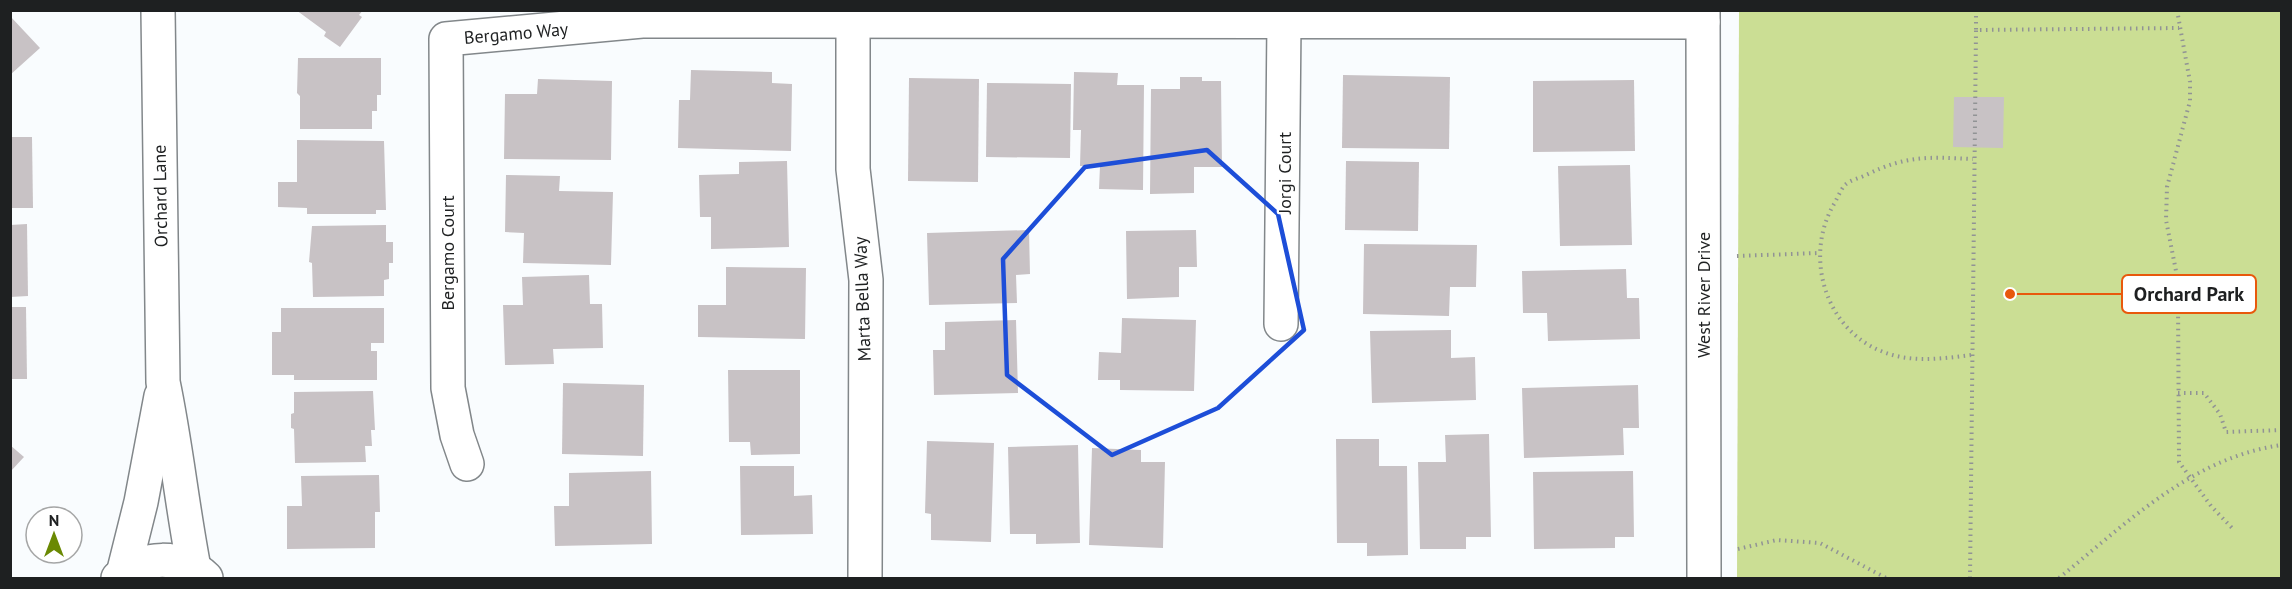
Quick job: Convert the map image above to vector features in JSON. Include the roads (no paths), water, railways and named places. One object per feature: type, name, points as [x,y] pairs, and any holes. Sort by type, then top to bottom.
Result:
[{"type":"street","name":"Orchard Lane","points":[[158,10],[164,382],[174,434],[181,500],[200,573]]},
{"type":"street","name":"Bergamo Way","points":[[446,39],[642,21],[1284,22],[1703,16]]},
{"type":"street","name":"West River Drive","points":[[1703,16],[1704,579]]},
{"type":"street","name":"Marta Bella Way","points":[[853,21],[853,169],[866,280],[865,579]]},
{"type":"street","name":"Jorgi Court","points":[[1281,324],[1284,22]]},
{"type":"street","name":"Bergamo Court","points":[[446,39],[448,388],[457,435],[467,464]]},
{"type":"street","name":"Orchard Lane","points":[[121,576],[164,382]]},
{"type":"street","points":[[121,576],[140,564],[158,560],[176,562],[200,573]]},
{"type":"place","name":"Orchard Park","points":[[2010,294]]}]
